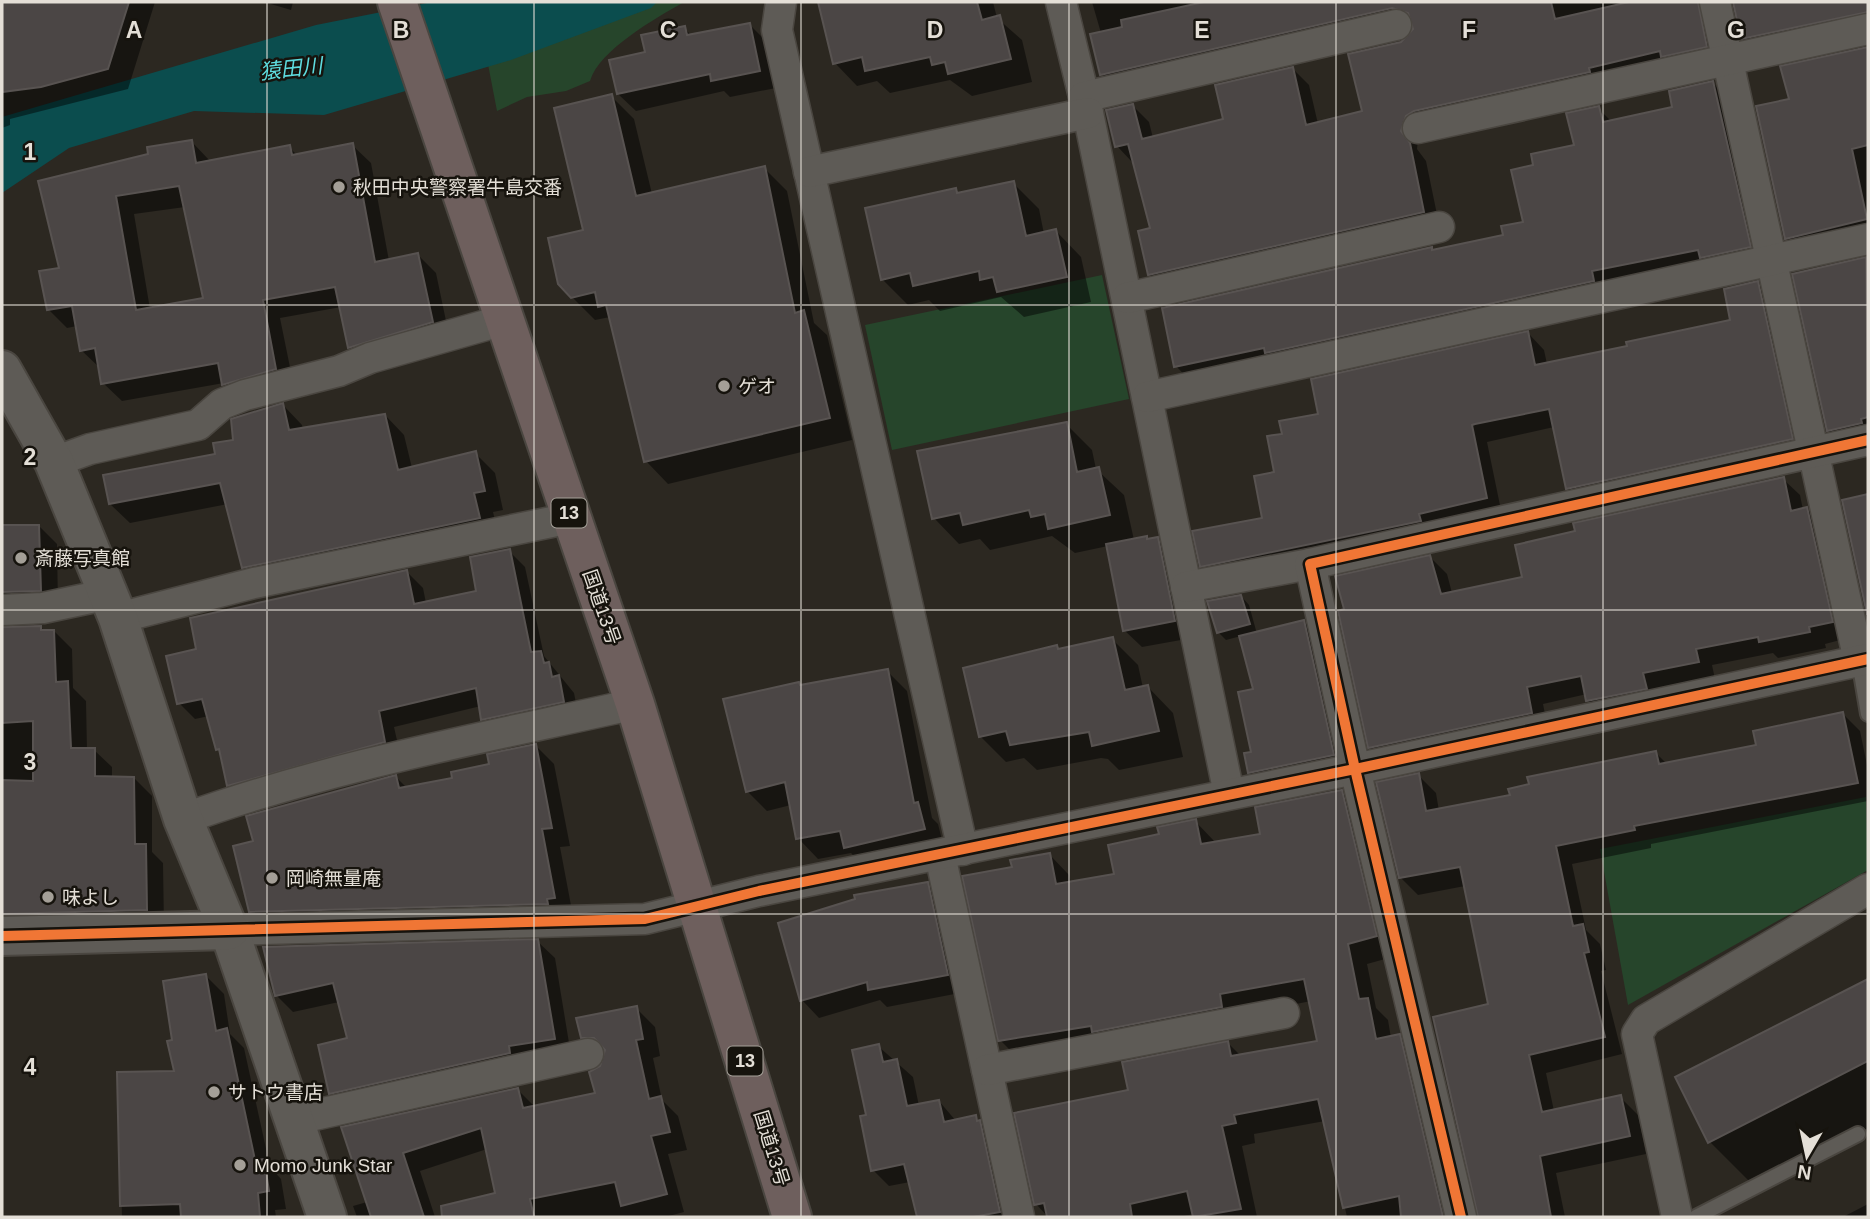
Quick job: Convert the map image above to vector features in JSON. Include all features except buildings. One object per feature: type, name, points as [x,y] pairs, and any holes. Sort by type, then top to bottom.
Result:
[{"type":"highway","name":"国道13号","points":[[397,2],[635,704],[792,1217]]},
{"type":"street","points":[[781,2],[777,30],[952,852],[987,1070],[1019,1217]]},
{"type":"street","points":[[1062,2],[1127,298],[1229,794]]},
{"type":"street","points":[[2,936],[645,919],[696,905],[1355,769],[1863,660],[1811,452],[1715,2]]},
{"type":"street","points":[[809,173],[1396,26]]},
{"type":"street","points":[[1418,128],[1868,29]]},
{"type":"street","points":[[1127,298],[1439,227]]},
{"type":"street","points":[[1147,397],[1868,239]]},
{"type":"street","points":[[54,461],[90,449],[198,425],[222,404],[245,395],[339,371],[370,358],[504,320]]},
{"type":"street","points":[[2,370],[54,461],[113,606],[183,818],[229,930],[327,1217]]},
{"type":"street","points":[[1186,587],[1310,564],[1868,440]]},
{"type":"street","points":[[2,610],[113,606],[254,583],[571,519]]},
{"type":"street","points":[[1310,564],[1355,769],[1461,1217]]},
{"type":"street","points":[[183,818],[256,793],[372,761],[635,704]]},
{"type":"street","points":[[1678,1217],[1637,1034],[1647,1020],[1868,889]]},
{"type":"street","points":[[987,1070],[1284,1013]]},
{"type":"street","points":[[292,1120],[588,1054]]},
{"type":"lane","points":[[1863,660],[1868,714]]},
{"type":"lane","points":[[1696,1217],[1858,1135]]},
{"type":"green space","points":[[641,2],[684,2],[616,47],[595,69],[590,81],[566,91],[527,97],[497,111],[487,59]]},
{"type":"green space","points":[[1102,275],[1129,399],[892,450],[865,325]]},
{"type":"green space","points":[[1866,797],[1868,870],[1628,1005],[1600,849]]},
{"type":"water","name":"猿田川","points":[[432,2],[657,2],[651,8],[511,60],[324,115],[194,111],[69,148],[2,193],[2,117],[316,25]]},
{"type":"cycle path","points":[[1461,1217],[1355,769],[1310,564],[1868,440]]},
{"type":"cycle path","points":[[2,936],[645,919],[759,891],[1355,769],[1868,659]]},
{"type":"place","name":"秋田中央警察署牛島交番","points":[[339,187]]},
{"type":"place","name":"ゲオ","points":[[724,386]]},
{"type":"place","name":"斎藤写真館","points":[[21,558]]},
{"type":"place","name":"岡崎無量庵","points":[[272,878]]},
{"type":"place","name":"味よし","points":[[48,897]]},
{"type":"place","name":"サトウ書店","points":[[214,1092]]},
{"type":"place","name":"Momo Junk Star","points":[[240,1165]]}]
